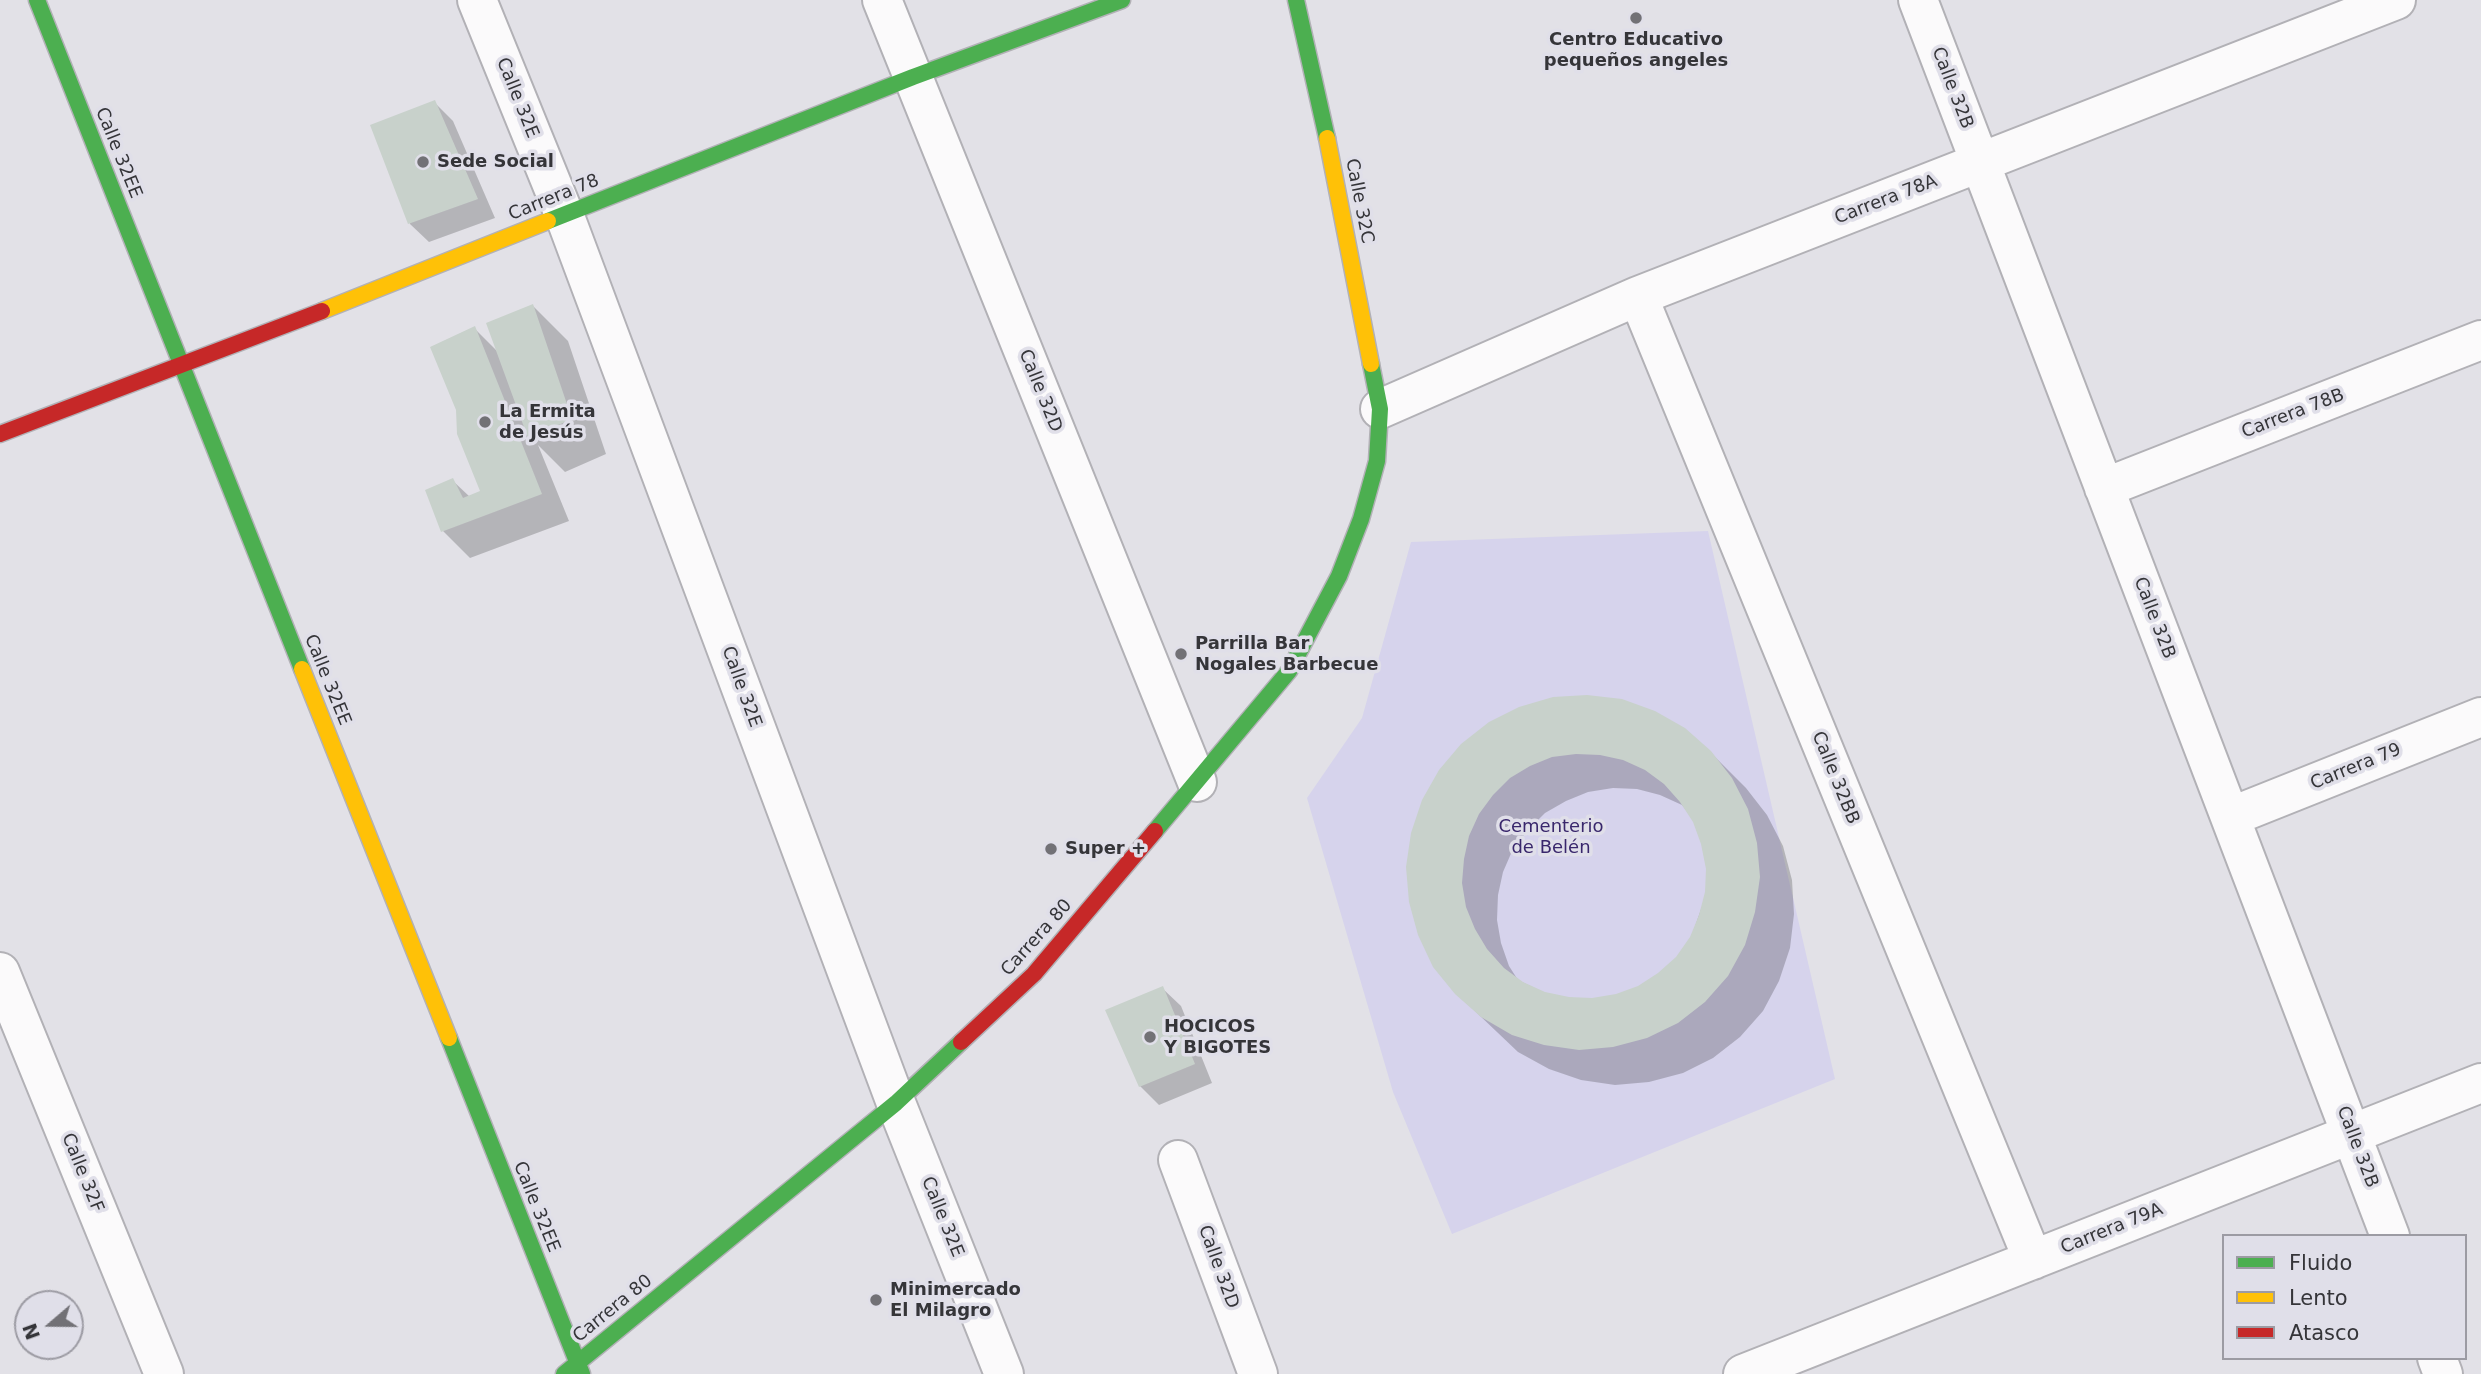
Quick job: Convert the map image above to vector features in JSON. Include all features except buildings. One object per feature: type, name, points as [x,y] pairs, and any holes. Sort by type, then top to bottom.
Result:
[{"type":"street","name":"Calle 32EE","points":[[37,0],[579,1368]]},
{"type":"street","name":"Calle 32E","points":[[477,0],[564,214],[896,1103],[1004,1374]]},
{"type":"street","name":"Calle 32D","points":[[882,0],[1197,782]]},
{"type":"street","name":"Carrera 78","points":[[0,434],[182,366],[913,77],[1122,0]]},
{"type":"street","name":"Calle 32C","points":[[1296,0],[1318,91],[1380,410]]},
{"type":"street","name":"Calle 32B","points":[[1918,0],[2389,1234]]},
{"type":"street","name":"Carrera 78A","points":[[1380,410],[1638,296],[2396,0]]},
{"type":"street","name":"Calle 32BB","points":[[1638,296],[2033,1260]]},
{"type":"street","name":"Carrera 78B","points":[[2104,488],[2481,340]]},
{"type":"street","name":"Carrera 80","points":[[564,1374],[579,1368],[896,1103],[1034,975],[1289,671],[1339,576],[1361,519],[1377,461],[1380,410]]},
{"type":"street","name":"Carrera 79","points":[[2230,817],[2481,718]]},
{"type":"street","name":"Calle 32F","points":[[0,972],[164,1374]]},
{"type":"street","name":"Carrera 79A","points":[[1743,1374],[2481,1083]]},
{"type":"street","name":"Calle 32D","points":[[1178,1160],[1258,1374]]},
{"type":"green space","name":"Cementerio de Belén","points":[[1708,531],[1835,1079],[1452,1234],[1393,1092],[1307,798],[1362,718],[1411,542]]},
{"type":"traffic: fast","points":[[37,0],[302,669]]},
{"type":"traffic: fast","points":[[548,221],[913,77],[1122,0]]},
{"type":"traffic: fast","points":[[1296,0],[1327,138]]},
{"type":"traffic: fast","points":[[1155,831],[1289,671],[1339,576],[1361,519],[1377,461],[1380,409],[1371,364]]},
{"type":"traffic: fast","points":[[449,1038],[582,1374]]},
{"type":"traffic: fast","points":[[564,1374],[896,1103],[961,1042]]},
{"type":"traffic: slow","points":[[1327,138],[1371,364]]},
{"type":"traffic: slow","points":[[322,311],[548,221]]},
{"type":"traffic: slow","points":[[302,669],[449,1038]]},
{"type":"traffic: jam","points":[[0,434],[322,311]]},
{"type":"traffic: jam","points":[[961,1042],[1034,974],[1155,831]]},
{"type":"place","name":"Centro Educativo pequeños angeles","points":[[1636,18]]},
{"type":"place","name":"Sede Social","points":[[423,162]]},
{"type":"place","name":"La Ermita de Jesús","points":[[485,422]]},
{"type":"place","name":"Parrilla Bar Nogales Barbecue","points":[[1181,654]]},
{"type":"place","name":"Super +","points":[[1051,849]]},
{"type":"place","name":"HOCICOS Y BIGOTES","points":[[1150,1037]]},
{"type":"place","name":"Minimercado El Milagro","points":[[876,1300]]}]
